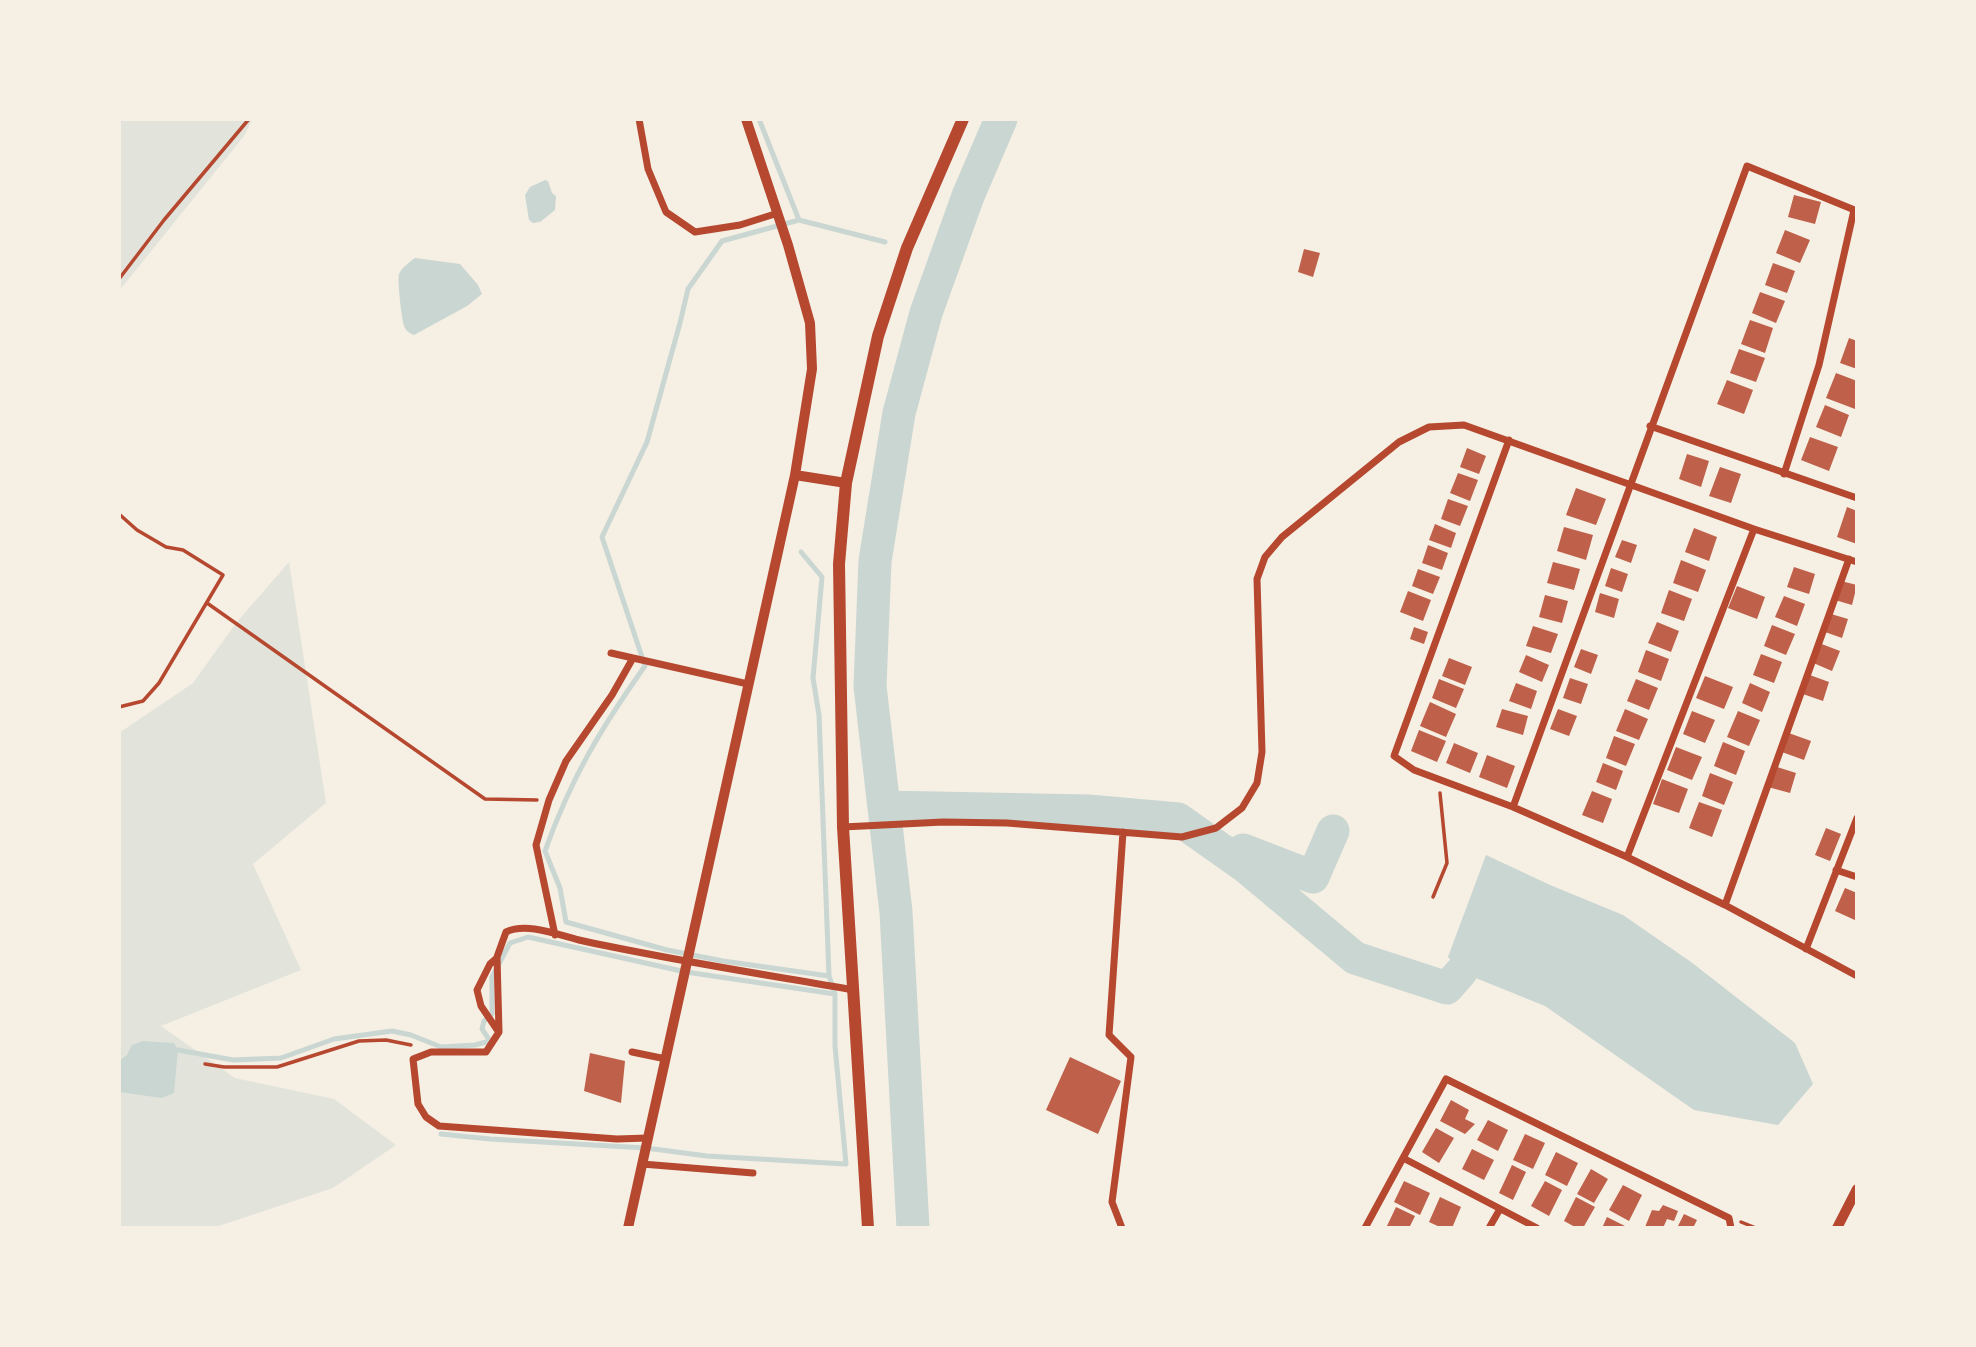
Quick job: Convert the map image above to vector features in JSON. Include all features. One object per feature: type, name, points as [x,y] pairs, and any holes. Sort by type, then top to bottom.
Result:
[{"type":"main road","points":[[868,1228],[855,991],[839,564],[846,483],[882,323],[907,248],[963,119]]},
{"type":"street","points":[[639,119],[648,169],[666,212],[695,232],[740,225],[778,213]]},
{"type":"street","points":[[628,1228],[795,475],[813,369],[810,323],[778,213],[746,119]]},
{"type":"street","points":[[1513,807],[1747,166],[1855,210],[1819,365],[1784,474]]},
{"type":"street","points":[[849,827],[943,822],[1007,823],[1182,837],[1216,828],[1242,808],[1257,783],[1262,752],[1257,579],[1265,556],[1282,537],[1399,442],[1429,427],[1464,425],[1754,529],[1853,560],[1725,905]]},
{"type":"street","points":[[1650,426],[1857,498]]},
{"type":"street","points":[[1509,440],[1394,757],[1414,770],[1513,807],[1627,857],[1725,905],[1857,976]]},
{"type":"street","points":[[795,475],[846,483]]},
{"type":"street","points":[[1627,857],[1754,529]]},
{"type":"street","points":[[611,653],[748,684]]},
{"type":"street","points":[[555,935],[536,845],[549,800],[566,761],[634,658]]},
{"type":"street","points":[[1806,949],[1857,818]]},
{"type":"street","points":[[1122,1228],[1112,1202],[1131,1057],[1109,1035],[1123,832]]},
{"type":"street","points":[[1836,870],[1857,877]]},
{"type":"street","points":[[499,1032],[481,1006],[477,990],[497,957],[506,932],[516,927],[855,991]]},
{"type":"street","points":[[497,957],[499,1032],[486,1052],[431,1052],[413,1059],[418,1104],[426,1117],[439,1126],[617,1139],[648,1138]]},
{"type":"street","points":[[632,1052],[666,1059]]},
{"type":"street","points":[[1365,1228],[1446,1079],[1729,1218],[1731,1228]]},
{"type":"street","points":[[1403,1158],[1537,1228]]},
{"type":"street","points":[[642,1164],[753,1173]]},
{"type":"street","points":[[1837,1228],[1857,1189]]},
{"type":"street","points":[[1489,1228],[1500,1209]]},
{"type":"path","points":[[119,279],[164,220],[249,119]]},
{"type":"path","points":[[119,514],[137,530],[166,547],[183,550],[223,575],[159,683],[143,701],[119,707]]},
{"type":"path","points":[[207,603],[485,799],[549,800]]},
{"type":"path","points":[[1433,897],[1447,863],[1438,779]]},
{"type":"path","points":[[205,1064],[224,1067],[277,1067],[359,1041],[386,1040],[411,1045],[413,1059]]},
{"type":"shaded area","points":[[119,119],[253,119],[244,136],[119,291]]},
{"type":"shaded area","points":[[545,180],[556,196],[555,210],[540,222],[533,223],[529,220],[525,195],[530,187]]},
{"type":"shaded area","points":[[415,258],[460,264],[482,294],[467,306],[414,335],[406,330],[404,325],[399,274]]},
{"type":"shaded area","points":[[289,562],[326,803],[253,864],[301,970],[161,1026],[235,1078],[334,1099],[396,1145],[333,1188],[213,1228],[119,1228],[119,733],[193,683],[236,623]]},
{"type":"shaded area","points":[[1486,855],[1623,915],[1691,962],[1795,1043],[1813,1084],[1778,1125],[1694,1110],[1545,1006],[1461,972],[1448,957]]},
{"type":"shaded area","points":[[143,1041],[174,1043],[178,1050],[174,1093],[162,1098],[119,1092],[119,1061],[127,1055],[132,1045]]},
{"type":"building","points":[[1794,195],[1821,202],[1815,224],[1788,217]]},
{"type":"building","points":[[1785,230],[1810,240],[1800,263],[1776,253]]},
{"type":"building","points":[[1304,249],[1320,253],[1313,277],[1298,272]]},
{"type":"building","points":[[1773,263],[1795,271],[1787,293],[1765,285]]},
{"type":"building","points":[[1760,292],[1785,301],[1776,323],[1752,313]]},
{"type":"building","points":[[1750,320],[1773,328],[1765,353],[1741,344]]},
{"type":"building","points":[[1849,338],[1857,341],[1857,369],[1840,363]]},
{"type":"building","points":[[1739,349],[1765,358],[1756,382],[1730,373]]},
{"type":"building","points":[[1836,373],[1857,381],[1855,409],[1826,398]]},
{"type":"building","points":[[1727,380],[1753,390],[1744,414],[1717,404]]},
{"type":"building","points":[[1825,405],[1849,415],[1841,437],[1816,427]]},
{"type":"building","points":[[1810,437],[1838,447],[1829,471],[1801,460]]},
{"type":"building","points":[[1467,448],[1486,456],[1479,474],[1460,467]]},
{"type":"building","points":[[1687,454],[1709,461],[1701,487],[1679,479]]},
{"type":"building","points":[[1720,467],[1741,474],[1731,503],[1709,496]]},
{"type":"building","points":[[1458,473],[1478,480],[1470,501],[1450,493]]},
{"type":"building","points":[[1576,488],[1606,499],[1596,525],[1566,515]]},
{"type":"building","points":[[1448,499],[1468,506],[1460,526],[1441,519]]},
{"type":"building","points":[[1847,507],[1857,511],[1857,544],[1837,537]]},
{"type":"building","points":[[1435,524],[1456,533],[1451,548],[1429,540]]},
{"type":"building","points":[[1564,527],[1593,535],[1586,560],[1557,551]]},
{"type":"building","points":[[1694,528],[1717,537],[1709,561],[1685,552]]},
{"type":"building","points":[[1622,540],[1637,545],[1631,563],[1615,557]]},
{"type":"building","points":[[1428,545],[1448,553],[1442,570],[1422,563]]},
{"type":"building","points":[[1681,560],[1706,570],[1698,592],[1673,583]]},
{"type":"building","points":[[1553,562],[1580,569],[1574,590],[1547,583]]},
{"type":"building","points":[[1794,567],[1815,574],[1809,594],[1787,587]]},
{"type":"building","points":[[1611,568],[1628,574],[1622,592],[1605,586]]},
{"type":"building","points":[[1418,569],[1440,577],[1433,594],[1412,586]]},
{"type":"building","points":[[1841,581],[1857,585],[1852,605],[1835,600]]},
{"type":"building","points":[[1737,586],[1765,597],[1757,619],[1728,608]]},
{"type":"building","points":[[1669,590],[1692,599],[1684,621],[1661,613]]},
{"type":"building","points":[[1408,591],[1431,600],[1423,621],[1400,612]]},
{"type":"building","points":[[1600,593],[1619,599],[1614,618],[1595,612]]},
{"type":"building","points":[[1545,595],[1568,601],[1562,623],[1539,617]]},
{"type":"building","points":[[1784,596],[1805,604],[1797,626],[1775,617]]},
{"type":"building","points":[[1831,614],[1848,619],[1842,638],[1825,632]]},
{"type":"building","points":[[1657,622],[1679,631],[1671,652],[1648,643]]},
{"type":"building","points":[[1772,625],[1795,634],[1786,655],[1764,646]]},
{"type":"building","points":[[1533,626],[1558,634],[1551,653],[1526,646]]},
{"type":"building","points":[[1414,627],[1428,632],[1424,644],[1410,639]]},
{"type":"building","points":[[1819,643],[1840,651],[1832,671],[1811,662]]},
{"type":"building","points":[[1581,649],[1598,655],[1591,674],[1574,667]]},
{"type":"building","points":[[1646,650],[1669,659],[1661,681],[1638,672]]},
{"type":"building","points":[[1761,654],[1782,662],[1774,683],[1753,675]]},
{"type":"building","points":[[1526,655],[1549,665],[1542,682],[1519,672]]},
{"type":"building","points":[[1449,658],[1472,667],[1465,685],[1442,676]]},
{"type":"building","points":[[1807,674],[1829,682],[1823,701],[1800,693]]},
{"type":"building","points":[[1705,676],[1733,687],[1724,709],[1696,698]]},
{"type":"building","points":[[1570,678],[1588,684],[1581,704],[1563,698]]},
{"type":"building","points":[[1439,679],[1464,689],[1456,708],[1432,698]]},
{"type":"building","points":[[1636,679],[1658,688],[1649,710],[1627,701]]},
{"type":"building","points":[[1516,683],[1537,691],[1531,709],[1509,701]]},
{"type":"building","points":[[1750,683],[1770,692],[1762,712],[1742,703]]},
{"type":"building","points":[[1430,702],[1456,714],[1446,737],[1420,726]]},
{"type":"building","points":[[1502,709],[1528,716],[1523,735],[1496,727]]},
{"type":"building","points":[[1558,709],[1577,716],[1569,736],[1550,729]]},
{"type":"building","points":[[1625,709],[1648,719],[1639,740],[1616,731]]},
{"type":"building","points":[[1692,711],[1715,720],[1705,743],[1683,734]]},
{"type":"building","points":[[1738,711],[1760,720],[1749,746],[1727,737]]},
{"type":"building","points":[[1419,730],[1446,741],[1437,762],[1411,751]]},
{"type":"building","points":[[1786,732],[1811,741],[1804,760],[1779,751]]},
{"type":"building","points":[[1614,736],[1635,744],[1626,766],[1606,758]]},
{"type":"building","points":[[1723,742],[1745,751],[1736,775],[1714,766]]},
{"type":"building","points":[[1454,743],[1478,753],[1470,773],[1446,763]]},
{"type":"building","points":[[1676,747],[1702,757],[1692,780],[1667,770]]},
{"type":"building","points":[[1487,755],[1515,766],[1507,788],[1479,777]]},
{"type":"building","points":[[1603,763],[1623,771],[1616,790],[1596,782]]},
{"type":"building","points":[[1774,766],[1796,773],[1790,793],[1768,787]]},
{"type":"building","points":[[1710,773],[1733,782],[1724,805],[1702,796]]},
{"type":"building","points":[[1662,779],[1688,789],[1679,813],[1653,804]]},
{"type":"building","points":[[1592,791],[1612,799],[1603,823],[1582,815]]},
{"type":"building","points":[[1699,802],[1722,810],[1712,837],[1689,828]]},
{"type":"building","points":[[1826,828],[1841,834],[1830,861],[1815,855]]},
{"type":"building","points":[[1845,888],[1857,893],[1857,921],[1835,911]]},
{"type":"building","points":[[590,1053],[625,1061],[621,1103],[584,1091]]},
{"type":"building","points":[[1070,1057],[1121,1081],[1098,1134],[1046,1110]]},
{"type":"building","points":[[1451,1100],[1469,1110],[1465,1119],[1475,1124],[1465,1134],[1440,1121]]},
{"type":"building","points":[[1488,1120],[1508,1130],[1498,1151],[1477,1140]]},
{"type":"building","points":[[1436,1128],[1454,1138],[1439,1163],[1422,1152]]},
{"type":"building","points":[[1525,1134],[1545,1143],[1533,1169],[1513,1160]]},
{"type":"building","points":[[1472,1149],[1494,1160],[1484,1180],[1462,1169]]},
{"type":"building","points":[[1556,1152],[1578,1163],[1567,1186],[1545,1175]]},
{"type":"building","points":[[1512,1165],[1526,1172],[1513,1200],[1499,1193]]},
{"type":"building","points":[[1591,1169],[1608,1179],[1594,1203],[1577,1194]]},
{"type":"building","points":[[1404,1181],[1430,1193],[1420,1215],[1394,1202]]},
{"type":"building","points":[[1545,1181],[1562,1190],[1549,1216],[1531,1206]]},
{"type":"building","points":[[1623,1185],[1642,1195],[1629,1221],[1609,1210]]},
{"type":"building","points":[[1440,1197],[1461,1207],[1452,1228],[1442,1228],[1429,1222]]},
{"type":"building","points":[[1576,1197],[1595,1207],[1583,1228],[1564,1221]]},
{"type":"building","points":[[1663,1205],[1678,1211],[1674,1221],[1667,1219],[1663,1228],[1645,1227],[1652,1210],[1659,1211]]},
{"type":"building","points":[[1396,1207],[1415,1216],[1409,1228],[1386,1228]]},
{"type":"building","points":[[1684,1214],[1697,1220],[1693,1228],[1677,1228]]},
{"type":"building","points":[[1607,1217],[1629,1228],[1602,1228]]},
{"type":"waterway","points":[[759,119],[799,220]]},
{"type":"waterway","points":[[913,1228],[896,912],[870,686],[875,561],[899,413],[926,313],[968,196],[1001,119]]},
{"type":"waterway","points":[[829,976],[667,950],[566,922],[560,888],[545,851],[565,800],[588,754],[645,666],[602,537],[647,442],[688,289],[722,241],[799,220],[885,242]]},
{"type":"waterway","points":[[441,1134],[646,1148],[707,1156],[846,1164],[835,1046],[835,994],[829,976],[819,715],[813,678],[822,577],[801,552]]},
{"type":"waterway","points":[[884,807],[1088,811],[1178,819],[1246,867],[1355,958],[1447,988],[1461,972]]},
{"type":"waterway","points":[[1236,854],[1243,850],[1313,877],[1333,831]]},
{"type":"waterway","points":[[178,1050],[233,1060],[281,1058],[334,1039],[392,1031],[441,1047],[475,1045],[490,1041],[482,1029],[484,1021],[492,1014],[492,977],[510,943],[528,937],[686,972],[835,994]]}]
